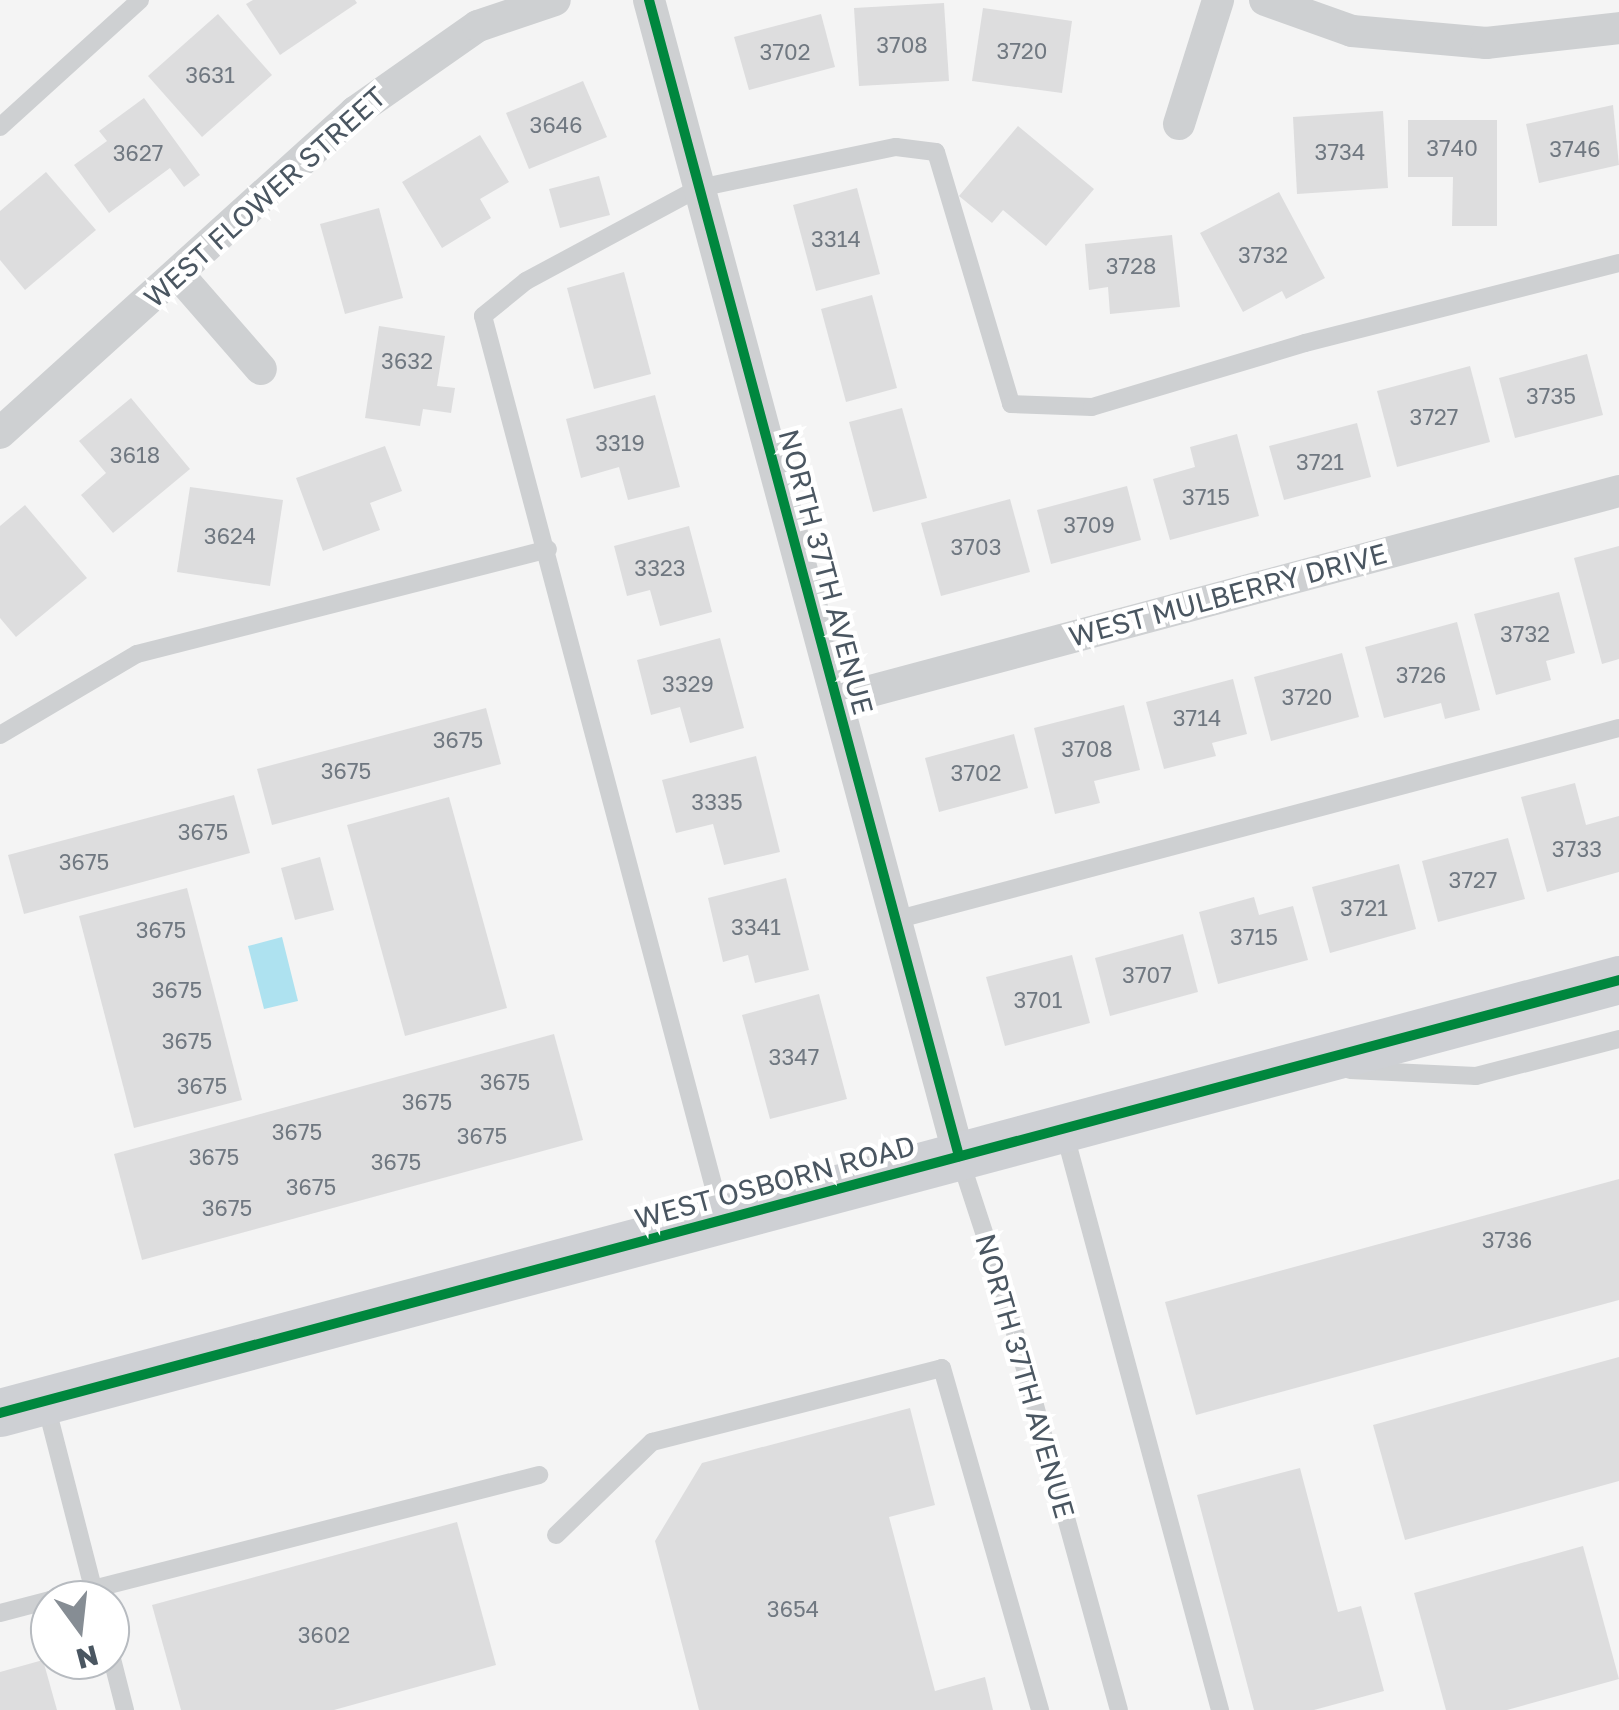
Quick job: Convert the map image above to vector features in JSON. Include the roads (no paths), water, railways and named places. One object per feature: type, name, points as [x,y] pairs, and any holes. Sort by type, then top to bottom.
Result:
[{"type":"street","name":"WEST FLOWER STREET","points":[[0,433],[290,168],[416,66],[478,26],[555,0]]},
{"type":"street","name":"NORTH 37TH AVENUE","points":[[649,0],[959,1156]]},
{"type":"street","points":[[1179,124],[1218,0]]},
{"type":"street","points":[[1265,0],[1352,31],[1486,43],[1619,28]]},
{"type":"street","points":[[178,274],[261,369]]},
{"type":"street","name":"WEST MULBERRY DRIVE","points":[[838,700],[1619,490]]},
{"type":"street","name":"WEST OSBORN ROAD","points":[[0,1413],[1619,980]]},
{"type":"lane","points":[[0,127],[140,0]]},
{"type":"lane","points":[[722,1218],[548,549],[483,316],[526,281],[699,188],[896,147],[936,152],[1010,404],[1092,406],[1306,343],[1619,263]]},
{"type":"lane","points":[[0,735],[137,654],[548,549]]},
{"type":"lane","points":[[895,920],[1619,728]]},
{"type":"lane","points":[[1294,1067],[1476,1076],[1619,1039]]},
{"type":"lane","points":[[1064,1128],[1220,1710]]},
{"type":"lane","name":"NORTH 37TH AVENUE","points":[[959,1156],[1006,1300],[1120,1710]]},
{"type":"lane","points":[[556,1535],[652,1442],[942,1368],[1040,1710]]},
{"type":"lane","points":[[45,1401],[90,1580]]},
{"type":"lane","points":[[130,1584],[539,1475]]},
{"type":"lane","points":[[0,1613],[30,1605]]},
{"type":"lane","points":[[117,1680],[125,1710]]},
{"type":"water","points":[[282,937],[298,1001],[264,1009],[248,946]]}]
